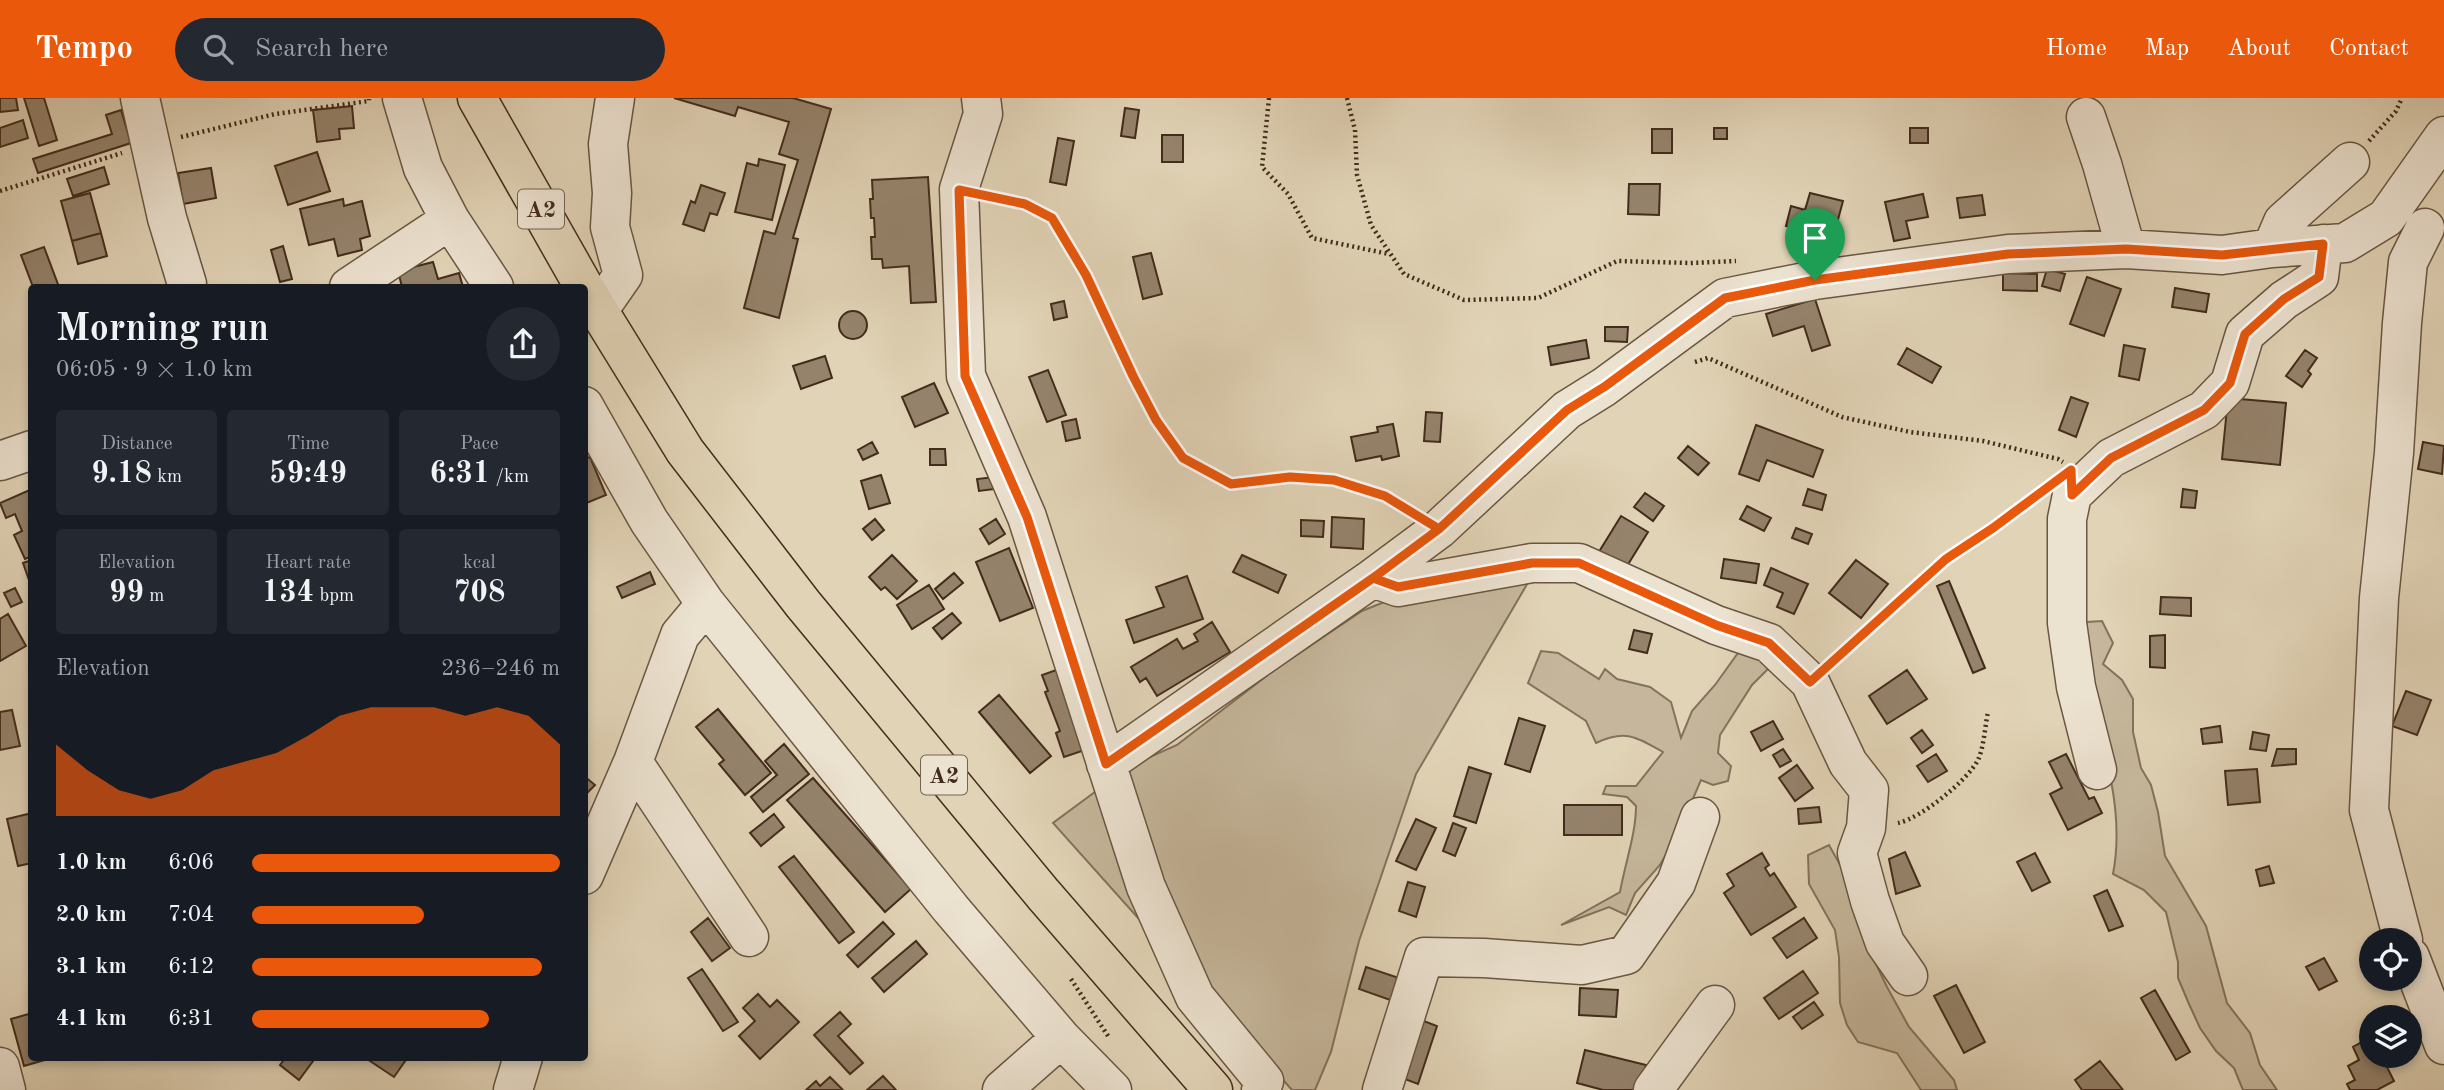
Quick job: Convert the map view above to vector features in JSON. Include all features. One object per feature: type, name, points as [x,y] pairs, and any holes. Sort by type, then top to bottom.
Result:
[{"type":"main road","name":"A2","points":[[477,98],[583,284]]},
{"type":"main road","name":"A2","points":[[589,295],[685,451],[803,604],[1043,894],[1213,1090]]},
{"type":"street","points":[[140,98],[167,218],[187,284]]},
{"type":"street","points":[[402,98],[423,168],[450,220],[492,284]]},
{"type":"street","points":[[589,295],[622,275],[610,227],[612,193],[608,144],[615,98]]},
{"type":"street","points":[[981,98],[983,114],[959,190],[965,376],[1027,517],[1146,887],[1195,997],[1264,1081],[1261,1090]]},
{"type":"street","points":[[2086,117],[2126,249]]},
{"type":"street","points":[[1106,764],[1439,529],[1567,410],[1604,387],[1725,298],[1815,280],[2008,254],[2126,249],[2222,255],[2272,248],[2345,243],[2386,218],[2444,136]]},
{"type":"street","points":[[2272,248],[2283,222],[2350,162]]},
{"type":"street","points":[[2397,202],[2434,236],[2409,262],[2379,598],[2369,810],[2400,928]]},
{"type":"street","points":[[354,284],[450,220]]},
{"type":"street","points":[[2097,770],[2076,687],[2067,623],[2067,519],[2061,490],[2111,458],[2204,410],[2230,383],[2245,334],[2284,299],[2319,277],[2323,244]]},
{"type":"street","points":[[588,413],[649,521],[706,604],[951,908],[1061,1038],[1112,1090]]},
{"type":"street","points":[[0,461],[28,451]]},
{"type":"street","points":[[1373,578],[1398,587],[1532,563],[1579,563],[1693,616],[1769,643],[1810,682],[1848,763],[1869,790],[1866,828],[1857,853],[1885,943],[1908,976]]},
{"type":"street","points":[[588,866],[633,762],[680,635],[706,604]]},
{"type":"street","points":[[633,762],[749,937]]},
{"type":"street","points":[[1382,1090],[1424,957],[1582,965],[1626,955],[1676,883],[1700,817]]},
{"type":"street","points":[[2422,988],[2444,1045]]},
{"type":"street","points":[[1653,1090],[1715,1005]]},
{"type":"street","points":[[1002,1090],[1061,1038]]},
{"type":"street","points":[[513,1090],[522,1061]]},
{"type":"street","points":[[0,1067],[6,1090]]},
{"type":"path","points":[[0,191],[149,145],[275,114],[369,101],[369,98]]},
{"type":"path","points":[[1269,98],[1262,167],[1288,194],[1312,238],[1390,254]]},
{"type":"path","points":[[1347,98],[1355,130],[1357,175],[1371,225],[1404,274],[1464,300],[1538,298],[1618,261],[1741,261]]},
{"type":"path","points":[[2350,162],[2396,111],[2402,98]]},
{"type":"path","points":[[959,190],[1025,204],[1052,218],[1086,275],[1156,420],[1183,458],[1231,484],[1290,477],[1334,480],[1385,496],[1439,529]]},
{"type":"path","points":[[1689,364],[1708,358],[1842,417],[1910,432],[1983,441],[2058,458],[2071,470],[2061,490],[1993,528],[1946,559],[1810,682]]},
{"type":"path","points":[[1866,828],[1908,821],[1950,793],[1978,760],[1988,712]]},
{"type":"path","points":[[1071,978],[1113,1044]]},
{"type":"shaded area","points":[[1533,574],[1416,774],[1359,941],[1331,1052],[1315,1090],[1292,1090],[1053,823],[1130,766],[1177,745],[1273,671],[1362,611],[1414,590]]},
{"type":"shaded area","points":[[2102,621],[2113,643],[2103,664],[2122,680],[2133,699],[2133,732],[2141,768],[2151,785],[2158,812],[2165,856],[2206,926],[2227,1003],[2250,1033],[2260,1065],[2277,1090],[2243,1090],[2234,1068],[2216,1051],[2200,1028],[2189,1004],[2178,978],[2178,962],[2166,912],[2144,890],[2113,874],[2116,816],[2112,787],[2098,729],[2071,645],[2087,622]]},
{"type":"shaded area","points":[[1754,650],[1769,668],[1752,685],[1720,735],[1718,753],[1731,766],[1728,781],[1713,785],[1701,780],[1678,833],[1660,865],[1635,893],[1626,915],[1609,907],[1561,925],[1620,892],[1636,806],[1627,797],[1603,794],[1606,786],[1636,786],[1663,752],[1631,737],[1615,736],[1596,743],[1586,721],[1528,683],[1541,651],[1558,653],[1599,679],[1605,669],[1617,679],[1650,687],[1671,702],[1681,738],[1692,711],[1738,653]]},
{"type":"shaded area","points":[[1829,845],[1850,883],[1863,937],[1887,987],[1909,1027],[1954,1080],[1957,1090],[1921,1090],[1897,1053],[1858,1042],[1847,1025],[1840,1003],[1839,957],[1835,930],[1809,884],[1808,855]]},
{"type":"building","points":[[0,98],[16,98],[18,110],[0,112]]},
{"type":"building","points":[[24,98],[44,98],[57,140],[39,146]]},
{"type":"building","points":[[674,98],[793,98],[831,109],[793,238],[798,239],[779,318],[744,308],[764,231],[775,234],[798,160],[779,154],[789,122],[738,107],[735,116]]},
{"type":"building","points":[[352,106],[354,128],[339,129],[340,139],[317,142],[313,110]]},
{"type":"building","points":[[1125,108],[1139,110],[1135,138],[1121,136]]},
{"type":"building","points":[[121,110],[131,143],[38,173],[33,159],[112,134],[106,115]]},
{"type":"building","points":[[23,120],[28,138],[0,147],[0,128]]},
{"type":"building","points":[[1714,128],[1727,128],[1727,139],[1714,139]]},
{"type":"building","points":[[1910,128],[1928,128],[1928,143],[1910,143]]},
{"type":"building","points":[[1652,129],[1672,129],[1672,153],[1652,153]]},
{"type":"building","points":[[1162,135],[1183,135],[1183,162],[1162,162]]},
{"type":"building","points":[[1058,138],[1074,141],[1066,185],[1050,182]]},
{"type":"building","points":[[317,152],[330,191],[288,205],[275,166]]},
{"type":"building","points":[[759,159],[785,165],[772,220],[735,212],[747,163],[758,166]]},
{"type":"building","points":[[104,167],[109,184],[73,196],[67,179]]},
{"type":"building","points":[[211,168],[216,198],[183,204],[178,173]]},
{"type":"building","points":[[928,177],[936,302],[911,303],[909,266],[883,268],[882,259],[872,259],[871,237],[875,237],[870,199],[873,199],[872,180]]},
{"type":"building","points":[[1629,184],[1660,184],[1659,215],[1628,214]]},
{"type":"building","points":[[701,185],[725,193],[717,215],[710,213],[704,231],[683,224],[691,201],[695,203]]},
{"type":"building","points":[[90,193],[101,233],[72,241],[61,201]]},
{"type":"building","points":[[1810,193],[1843,201],[1833,238],[1786,226],[1791,206],[1805,210]]},
{"type":"building","points":[[1923,194],[1928,217],[1906,221],[1910,238],[1894,241],[1885,202]]},
{"type":"building","points":[[1982,195],[1985,215],[1960,218],[1957,198]]},
{"type":"building","points":[[343,199],[344,206],[362,201],[370,236],[360,239],[362,250],[338,256],[334,239],[309,245],[300,209]]},
{"type":"building","points":[[101,233],[107,256],[78,264],[72,241]]},
{"type":"building","points":[[283,246],[292,279],[280,282],[271,250]]},
{"type":"building","points":[[44,247],[58,284],[32,284],[21,255]]},
{"type":"building","points":[[1151,253],[1162,294],[1143,299],[1133,257]]},
{"type":"building","points":[[433,262],[438,279],[459,273],[462,284],[401,284],[398,271]]},
{"type":"building","points":[[2047,269],[2065,274],[2060,291],[2042,286]]},
{"type":"building","points":[[2003,273],[2037,274],[2037,291],[2003,290]]},
{"type":"building","points":[[2087,277],[2121,289],[2104,336],[2070,324]]},
{"type":"building","points":[[2175,288],[2209,294],[2206,312],[2172,307]]},
{"type":"building","points":[[1815,299],[1830,345],[1812,351],[1804,326],[1773,336],[1766,314]]},
{"type":"building","points":[[1064,301],[1067,317],[1054,320],[1051,304]]},
{"type":"building","points":[[853,311],[863,315],[867,325],[863,335],[853,339],[843,335],[839,325],[843,315]]},
{"type":"building","points":[[1605,327],[1628,327],[1627,342],[1605,341]]},
{"type":"building","points":[[1586,340],[1589,358],[1551,365],[1548,347]]},
{"type":"building","points":[[2124,345],[2145,349],[2139,380],[2119,376]]},
{"type":"building","points":[[1907,348],[1941,367],[1932,383],[1898,364]]},
{"type":"building","points":[[2305,350],[2317,358],[2302,387],[2286,376]]},
{"type":"building","points":[[825,356],[832,378],[801,389],[793,366]]},
{"type":"building","points":[[1048,370],[1066,415],[1047,422],[1029,377]]},
{"type":"building","points":[[934,383],[948,413],[915,427],[902,397]]},
{"type":"building","points":[[2071,397],[2088,403],[2076,437],[2059,430]]},
{"type":"building","points":[[2228,398],[2286,403],[2280,465],[2222,459]]},
{"type":"building","points":[[1426,412],[1442,413],[1440,442],[1424,441]]},
{"type":"building","points":[[1076,419],[1080,438],[1066,441],[1062,422]]},
{"type":"building","points":[[1393,424],[1399,456],[1356,461],[1351,437],[1378,432],[1377,427]]},
{"type":"building","points":[[1756,425],[1823,450],[1813,477],[1767,460],[1759,481],[1739,474]]},
{"type":"building","points":[[872,442],[878,453],[863,460],[858,450]]},
{"type":"building","points":[[2423,442],[2444,446],[2442,474],[2418,469]]},
{"type":"building","points":[[1688,446],[1709,463],[1698,475],[1678,458]]},
{"type":"building","points":[[930,449],[945,449],[946,465],[930,465]]},
{"type":"building","points":[[588,458],[606,495],[588,502]]},
{"type":"building","points":[[881,475],[890,503],[869,509],[861,481]]},
{"type":"building","points":[[994,477],[995,489],[979,491],[977,479]]},
{"type":"building","points":[[1808,489],[1826,495],[1822,510],[1803,505]]},
{"type":"building","points":[[2183,489],[2197,491],[2195,508],[2181,507]]},
{"type":"building","points":[[28,491],[28,558],[25,559],[14,535],[22,531],[15,514],[6,518],[0,503]]},
{"type":"building","points":[[1645,493],[1664,506],[1653,521],[1634,507]]},
{"type":"building","points":[[1747,506],[1771,518],[1764,531],[1740,519]]},
{"type":"building","points":[[1621,516],[1648,532],[1624,571],[1597,555]]},
{"type":"building","points":[[1332,517],[1364,519],[1363,549],[1331,547]]},
{"type":"building","points":[[875,519],[884,530],[872,540],[863,529]]},
{"type":"building","points":[[996,519],[1005,534],[989,544],[980,529]]},
{"type":"building","points":[[1301,520],[1324,521],[1323,537],[1301,536]]},
{"type":"building","points":[[1796,528],[1812,534],[1808,544],[1792,538]]},
{"type":"building","points":[[1009,548],[1033,608],[1000,621],[976,562]]},
{"type":"building","points":[[892,555],[917,581],[897,599],[885,587],[881,590],[869,577]]},
{"type":"building","points":[[1242,555],[1286,575],[1278,593],[1233,572]]},
{"type":"building","points":[[1724,559],[1759,564],[1756,583],[1721,578]]},
{"type":"building","points":[[1856,560],[1888,584],[1861,618],[1829,593]]},
{"type":"building","points":[[28,561],[28,577],[23,563]]},
{"type":"building","points":[[1771,568],[1808,584],[1794,614],[1777,607],[1783,593],[1764,585]]},
{"type":"building","points":[[650,572],[655,584],[622,598],[617,587]]},
{"type":"building","points":[[954,573],[963,583],[943,599],[935,589]]},
{"type":"building","points":[[1187,576],[1203,619],[1134,643],[1126,620],[1164,607],[1156,587]]},
{"type":"building","points":[[1949,581],[1985,668],[1973,673],[1937,586]]},
{"type":"building","points":[[929,585],[944,609],[912,629],[897,605]]},
{"type":"building","points":[[15,588],[22,602],[11,607],[4,593]]},
{"type":"building","points":[[2161,597],[2191,598],[2191,616],[2160,614]]},
{"type":"building","points":[[952,613],[961,623],[942,639],[933,628]]},
{"type":"building","points":[[8,614],[26,646],[0,661],[0,619]]},
{"type":"building","points":[[1212,622],[1230,652],[1157,696],[1146,678],[1140,682],[1131,667],[1177,639],[1183,649],[1198,641],[1194,634]]},
{"type":"building","points":[[1634,630],[1652,634],[1647,653],[1629,649]]},
{"type":"building","points":[[2165,635],[2165,668],[2150,667],[2150,636]]},
{"type":"building","points":[[1062,668],[1091,748],[1064,757],[1056,733],[1060,731],[1045,692],[1048,691],[1042,675]]},
{"type":"building","points":[[1907,670],[1927,699],[1887,724],[1869,696]]},
{"type":"building","points":[[2406,691],[2431,700],[2417,735],[2392,726]]},
{"type":"building","points":[[999,695],[1051,756],[1030,773],[979,712]]},
{"type":"building","points":[[718,709],[771,773],[745,795],[719,764],[724,760],[696,727]]},
{"type":"building","points":[[12,710],[20,746],[0,750],[0,712]]},
{"type":"building","points":[[1519,718],[1545,726],[1530,772],[1505,764]]},
{"type":"building","points":[[1773,721],[1783,739],[1761,751],[1751,732]]},
{"type":"building","points":[[2220,726],[2222,742],[2203,744],[2201,729]]},
{"type":"building","points":[[1922,730],[1933,745],[1922,753],[1911,738]]},
{"type":"building","points":[[2253,732],[2269,735],[2266,751],[2250,749]]},
{"type":"building","points":[[784,744],[809,774],[763,812],[751,797],[777,775],[765,761]]},
{"type":"building","points":[[1783,749],[1791,761],[1780,767],[1773,755]]},
{"type":"building","points":[[2277,749],[2296,749],[2296,764],[2272,766]]},
{"type":"building","points":[[1936,754],[1947,771],[1928,782],[1917,766]]},
{"type":"building","points":[[2066,754],[2089,799],[2094,797],[2102,813],[2068,830],[2050,794],[2062,788],[2049,762]]},
{"type":"building","points":[[1797,765],[1813,788],[1795,801],[1779,778]]},
{"type":"building","points":[[1469,767],[1491,774],[1476,823],[1454,816]]},
{"type":"building","points":[[2257,769],[2260,802],[2228,805],[2225,771]]},
{"type":"building","points":[[813,778],[911,889],[885,912],[787,800]]},
{"type":"building","points":[[588,779],[595,785],[588,792]]},
{"type":"building","points":[[1564,805],[1622,805],[1622,835],[1564,835]]},
{"type":"building","points":[[1819,807],[1821,822],[1799,824],[1798,809]]},
{"type":"building","points":[[28,814],[28,864],[18,866],[7,819]]},
{"type":"building","points":[[774,814],[784,827],[761,846],[750,833]]},
{"type":"building","points":[[1416,819],[1436,828],[1416,870],[1396,861]]},
{"type":"building","points":[[1453,823],[1466,828],[1455,856],[1443,851]]},
{"type":"building","points":[[1905,852],[1920,886],[1896,894],[1889,859]]},
{"type":"building","points":[[1762,853],[1769,865],[1765,868],[1770,876],[1774,873],[1796,907],[1751,935],[1724,893],[1734,886],[1727,874]]},
{"type":"building","points":[[2035,853],[2050,882],[2032,891],[2017,862]]},
{"type":"building","points":[[794,856],[854,932],[839,943],[779,867]]},
{"type":"building","points":[[2269,866],[2274,883],[2260,886],[2256,870]]},
{"type":"building","points":[[1408,882],[1425,887],[1416,917],[1399,911]]},
{"type":"building","points":[[2107,890],[2123,926],[2109,931],[2094,896]]},
{"type":"building","points":[[708,918],[730,948],[712,961],[691,932]]},
{"type":"building","points":[[1804,918],[1817,938],[1787,958],[1773,938]]},
{"type":"building","points":[[883,922],[894,934],[858,967],[847,955]]},
{"type":"building","points":[[916,941],[927,954],[884,992],[872,978]]},
{"type":"building","points":[[2324,958],[2337,981],[2319,990],[2306,967]]},
{"type":"building","points":[[1366,967],[1402,979],[1393,1001],[1359,989]]},
{"type":"building","points":[[702,969],[738,1022],[723,1031],[688,978]]},
{"type":"building","points":[[1803,971],[1818,993],[1779,1019],[1764,998]]},
{"type":"building","points":[[1956,985],[1985,1042],[1964,1053],[1934,996]]},
{"type":"building","points":[[1580,988],[1618,990],[1616,1017],[1579,1015]]},
{"type":"building","points":[[2155,990],[2190,1052],[2176,1060],[2141,998]]},
{"type":"building","points":[[758,994],[770,1007],[777,1000],[799,1022],[760,1059],[739,1036],[755,1021],[743,1008]]},
{"type":"building","points":[[1814,1002],[1823,1015],[1802,1029],[1793,1017]]},
{"type":"building","points":[[840,1012],[851,1024],[838,1036],[863,1063],[850,1074],[814,1035]]},
{"type":"building","points":[[28,1014],[28,1061],[41,1061],[24,1066],[11,1019]]},
{"type":"building","points":[[1421,1020],[1437,1026],[1418,1084],[1402,1078]]},
{"type":"building","points":[[2359,1044],[2359,1060],[2353,1047]]},
{"type":"building","points":[[1585,1050],[1646,1065],[1640,1090],[1603,1090],[1577,1083]]},
{"type":"building","points":[[2359,1060],[2359,1068],[2388,1068],[2394,1081],[2377,1090],[2350,1090],[2347,1084],[2355,1080],[2348,1066]]},
{"type":"building","points":[[283,1061],[313,1061],[299,1080],[280,1065]]},
{"type":"building","points":[[370,1061],[405,1061],[394,1077]]},
{"type":"building","points":[[2100,1061],[2123,1090],[2082,1090],[2075,1080]]},
{"type":"building","points":[[883,1076],[896,1090],[867,1090]]},
{"type":"building","points":[[830,1077],[843,1090],[806,1090],[816,1081],[820,1086]]},
{"type":"route","points":[[1815,280],[1725,298],[1604,387],[1567,410],[1439,529],[1373,578],[1106,764],[1027,517],[965,376],[959,190],[1025,204],[1052,218],[1086,275],[1156,420],[1183,458],[1231,484],[1290,477],[1334,480],[1385,496],[1439,529],[1403,554],[1373,578],[1398,587],[1532,563],[1579,563],[1716,625],[1769,643],[1810,682],[1946,559],[2071,470],[2072,495],[2111,458],[2204,410],[2230,383],[2245,334],[2284,299],[2319,277],[2323,244],[2222,255],[2126,249],[2008,254],[1815,280]]}]
